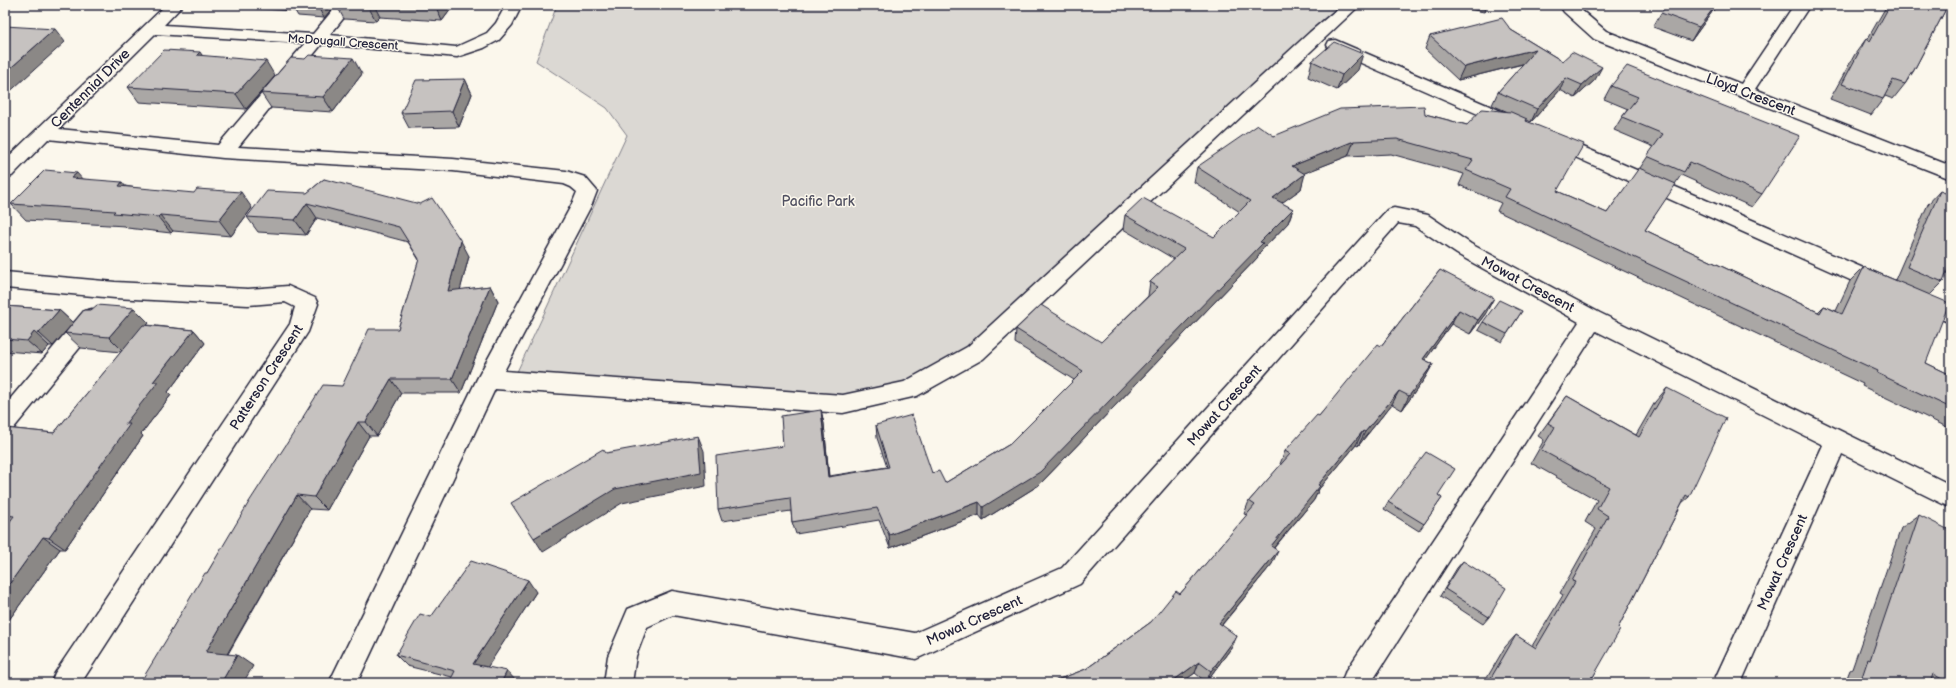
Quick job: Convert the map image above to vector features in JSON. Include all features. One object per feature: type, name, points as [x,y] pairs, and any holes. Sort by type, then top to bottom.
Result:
[{"type":"street","name":"Centennial Drive","points":[[5,171],[175,5]]},
{"type":"street","points":[[224,152],[346,5]]},
{"type":"street","name":"McDougall Crescent","points":[[150,29],[319,39],[457,52],[477,45],[497,35],[514,5]]},
{"type":"street","points":[[488,379],[842,404],[910,390],[975,352],[1316,36],[1352,5]]},
{"type":"street","name":"Lloyd Crescent","points":[[1574,5],[1570,9],[1600,35],[1947,172],[1951,152]]},
{"type":"street","points":[[1744,92],[1802,5]]},
{"type":"street","points":[[1316,36],[1951,315]]},
{"type":"street","points":[[44,134],[224,152],[453,165],[566,178],[578,182],[587,191],[582,204],[488,379],[343,683]]},
{"type":"street","name":"Mowat Crescent","points":[[618,683],[622,656],[637,618],[672,603],[916,646],[1071,576],[1394,215],[1421,220],[1464,249],[1592,319],[1951,497]]},
{"type":"street","name":"Patterson Crescent","points":[[5,280],[115,290],[248,297],[288,294],[308,304],[300,326],[65,683]]},
{"type":"street","points":[[5,422],[115,290]]},
{"type":"street","points":[[1355,683],[1592,319]]},
{"type":"street","name":"Mowat Crescent","points":[[1727,683],[1837,440]]},
{"type":"green space","name":"Pacific Park","points":[[557,5],[1360,5],[951,369],[869,397],[516,374],[627,135],[607,108],[536,61]]},
{"type":"building","points":[[371,5],[369,8],[337,6]]},
{"type":"building","points":[[404,5],[438,5],[436,7]]},
{"type":"building","points":[[1667,5],[1716,5],[1699,27],[1661,13]]},
{"type":"building","points":[[1890,5],[1948,5],[1913,72],[1905,84],[1893,80],[1883,99],[1842,84],[1866,39],[1870,41]]},
{"type":"building","points":[[1502,18],[1511,30],[1562,61],[1572,52],[1602,67],[1582,85],[1566,78],[1537,109],[1498,92],[1536,49],[1464,67],[1430,36]]},
{"type":"building","points":[[5,26],[55,29],[5,73]]},
{"type":"building","points":[[1334,42],[1363,54],[1342,75],[1312,61]]},
{"type":"building","points":[[164,50],[200,52],[197,55],[266,61],[236,94],[128,87]]},
{"type":"building","points":[[309,55],[353,58],[323,97],[261,93],[291,58],[305,59]]},
{"type":"building","points":[[1627,66],[1664,81],[1663,82],[1800,136],[1762,194],[1690,162],[1684,172],[1647,156],[1663,134],[1622,117],[1638,97],[1611,86]]},
{"type":"building","points":[[465,79],[452,111],[401,113],[416,80]]},
{"type":"building","points":[[1424,106],[1425,114],[1467,125],[1482,109],[1511,112],[1527,119],[1526,121],[1584,144],[1557,191],[1607,213],[1639,168],[1676,184],[1645,230],[1820,313],[1824,306],[1842,314],[1864,267],[1949,303],[1926,363],[1951,375],[1951,408],[1877,373],[1878,371],[1505,197],[1510,189],[1466,170],[1473,160],[1397,139],[1354,141],[1292,166],[1305,174],[1273,198],[1293,209],[1260,242],[1263,243],[1040,472],[983,507],[979,502],[889,535],[877,508],[792,522],[790,498],[718,509],[716,456],[783,446],[781,416],[821,410],[828,477],[889,467],[876,425],[912,415],[932,473],[939,471],[945,483],[1010,444],[1083,371],[1016,329],[1041,305],[1101,342],[1158,287],[1150,282],[1184,249],[1125,215],[1143,198],[1214,237],[1250,201],[1197,167],[1258,125],[1274,136],[1340,109]]},
{"type":"building","points":[[45,170],[77,173],[71,178],[122,182],[119,186],[194,193],[197,189],[241,192],[219,220],[160,215],[158,217],[113,213],[115,211],[11,204]]},
{"type":"building","points":[[324,179],[420,204],[432,198],[461,241],[448,291],[490,286],[452,379],[391,379],[366,422],[358,422],[314,497],[297,495],[206,652],[237,655],[221,683],[140,683],[205,573],[207,573],[249,502],[323,385],[342,386],[369,329],[398,329],[419,259],[399,227],[307,203],[295,220],[247,217],[267,191],[307,193]]},
{"type":"building","points":[[1940,191],[1951,195],[1951,261],[1943,282],[1907,267]]},
{"type":"building","points":[[1440,270],[1494,298],[1478,320],[1459,310],[1423,359],[1433,364],[1409,396],[1399,391],[1318,485],[1320,486],[1271,546],[1278,551],[1219,623],[1237,636],[1211,671],[1199,662],[1170,683],[1049,683],[1086,669],[1151,622],[1176,591],[1180,594],[1255,505],[1249,501],[1290,454],[1285,451],[1317,415],[1319,416],[1378,344],[1381,346]]},
{"type":"building","points":[[1499,300],[1522,311],[1507,334],[1483,322]]},
{"type":"building","points":[[97,305],[134,308],[109,337],[65,333],[84,310],[91,310]]},
{"type":"building","points":[[5,306],[59,310],[39,333],[34,332],[27,341],[5,339]]},
{"type":"building","points":[[143,325],[194,330],[153,382],[158,382],[125,424],[130,424],[49,538],[43,537],[5,590],[5,528],[14,516],[5,515],[5,428],[54,433]]},
{"type":"building","points":[[1667,388],[1726,418],[1689,497],[1686,495],[1618,628],[1620,630],[1593,677],[1592,676],[1589,683],[1488,683],[1516,635],[1536,648],[1575,582],[1572,581],[1608,516],[1597,509],[1609,487],[1541,450],[1555,427],[1548,423],[1567,396],[1639,437]]},
{"type":"building","points":[[698,436],[701,472],[615,489],[534,538],[511,503],[603,449],[606,453]]},
{"type":"building","points":[[1426,452],[1455,469],[1438,495],[1442,498],[1424,524],[1388,502]]},
{"type":"building","points":[[1919,515],[1951,531],[1951,683],[1933,674],[1930,683],[1860,683],[1868,659],[1870,660]]},
{"type":"building","points":[[471,561],[528,580],[473,664],[507,671],[501,683],[449,683],[455,671],[396,655],[420,614],[431,617]]},
{"type":"building","points":[[1463,561],[1506,588],[1489,617],[1445,589]]}]
